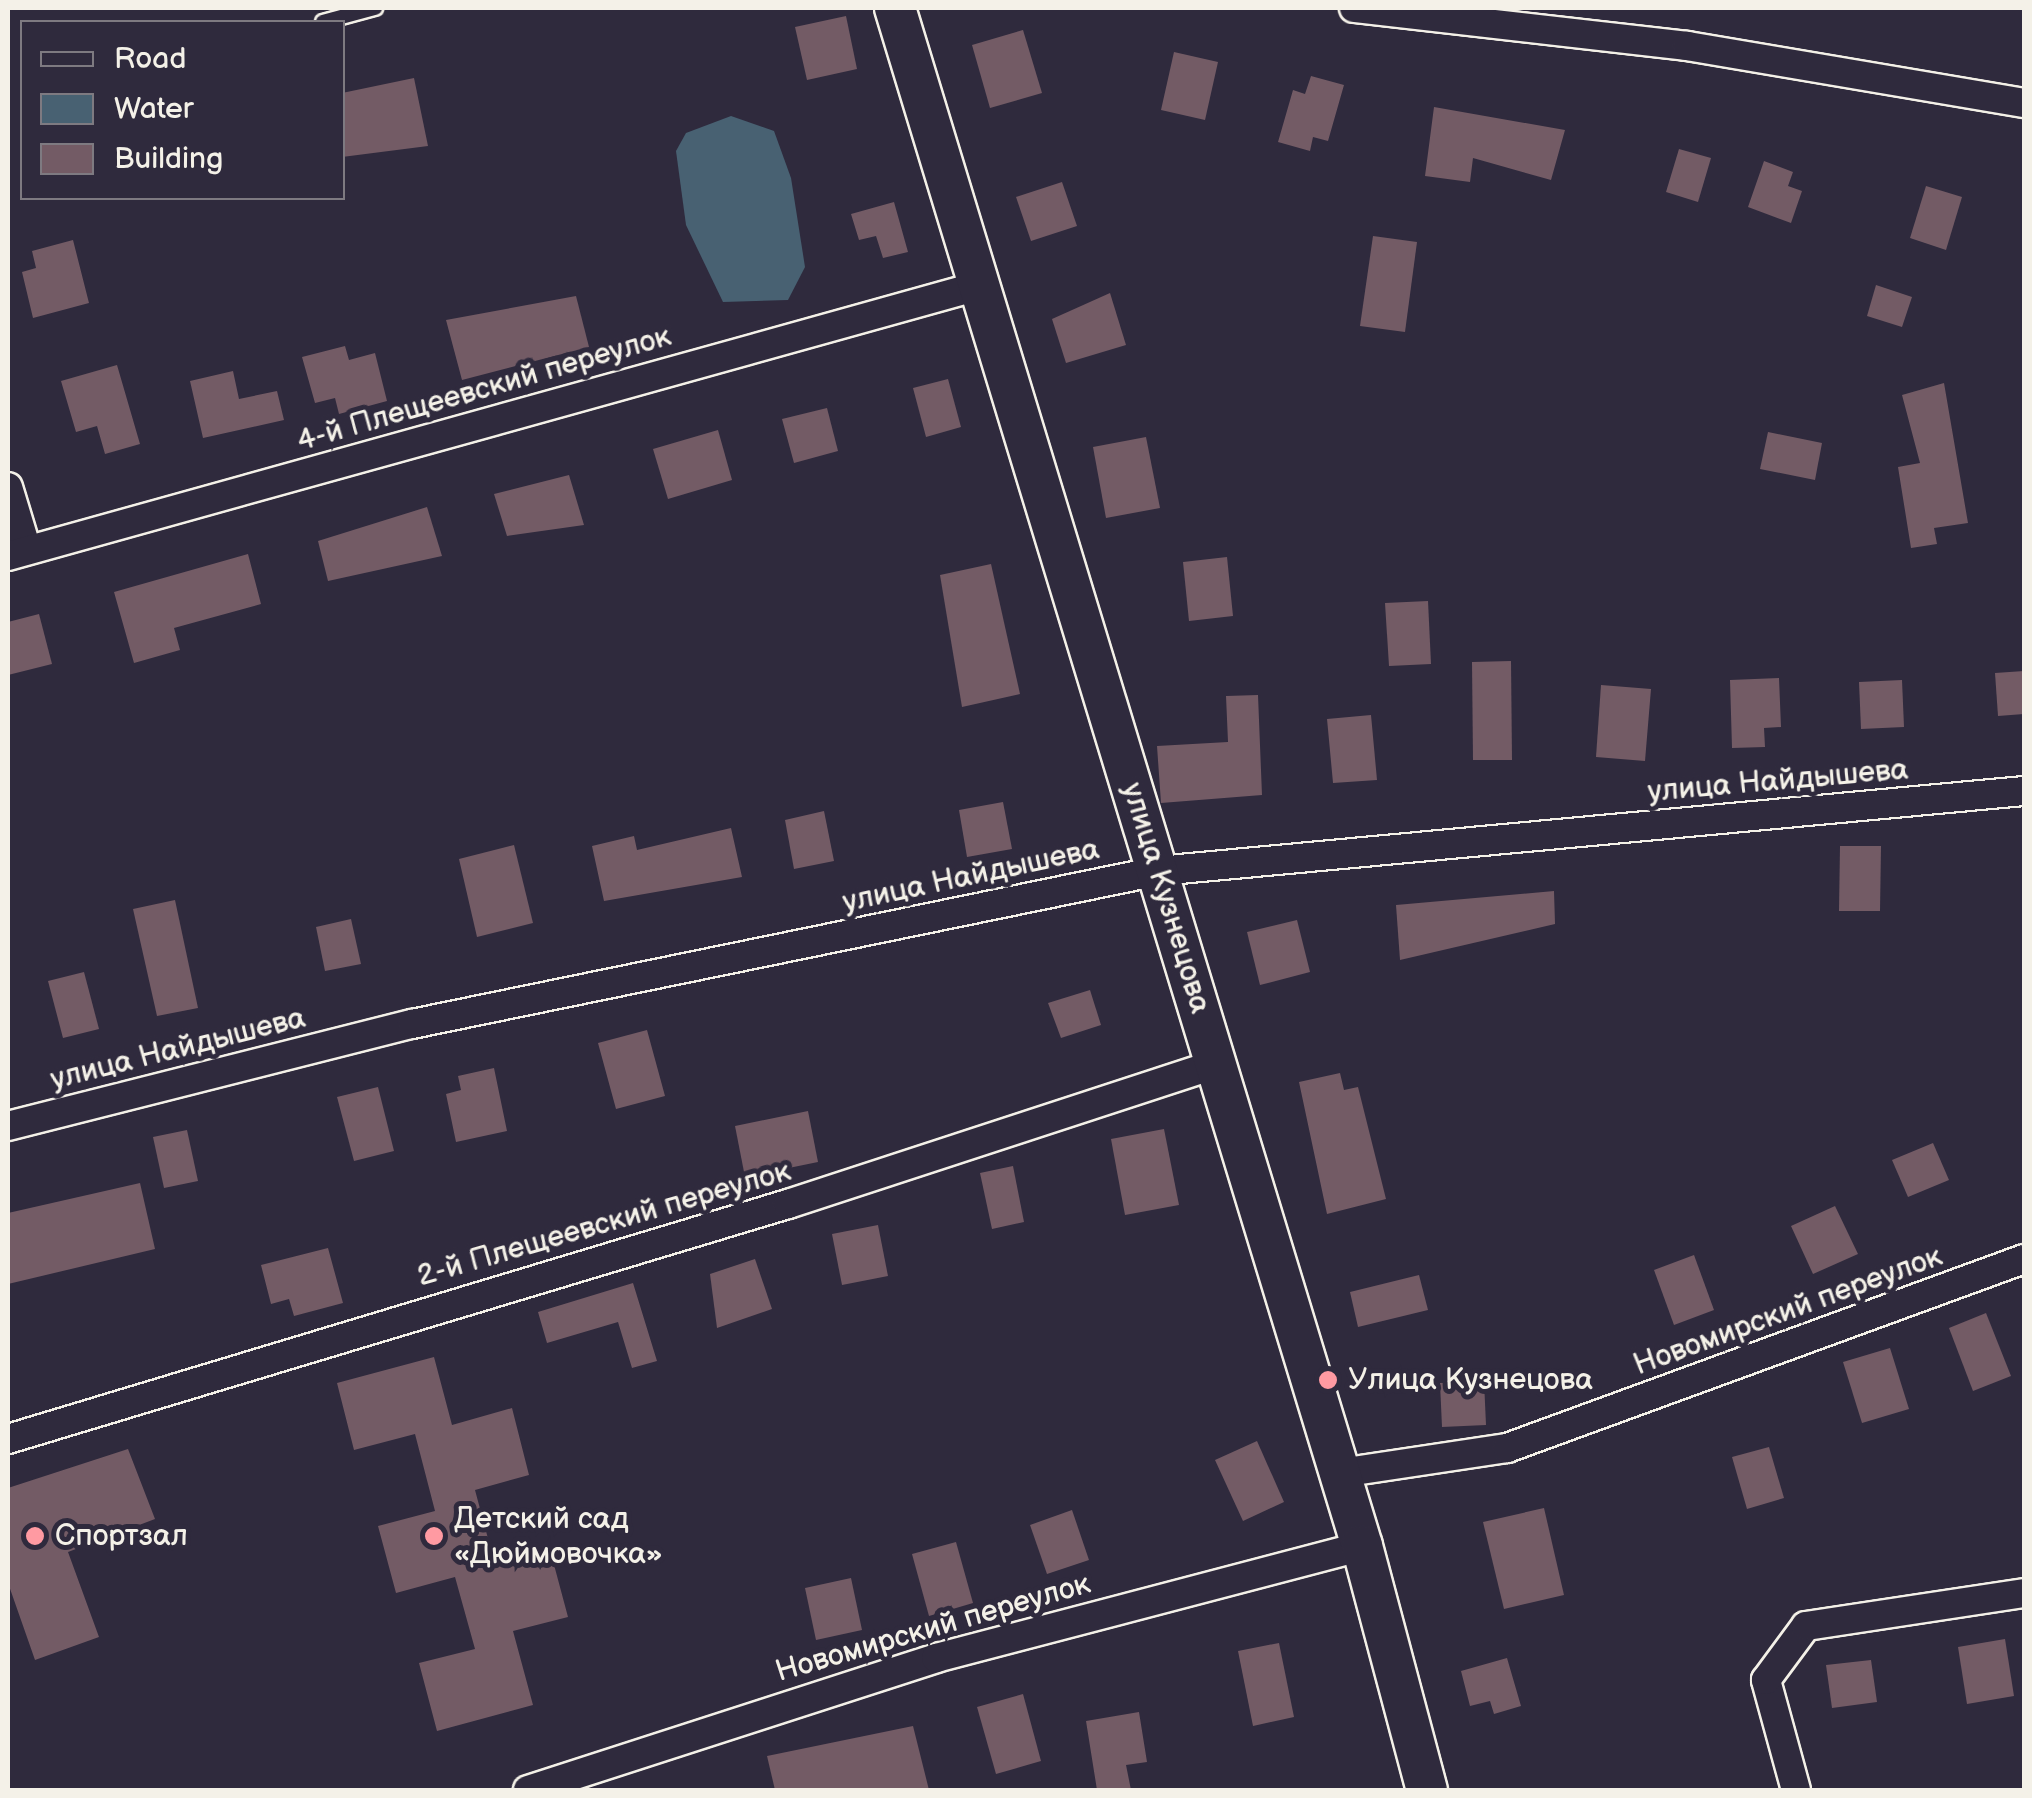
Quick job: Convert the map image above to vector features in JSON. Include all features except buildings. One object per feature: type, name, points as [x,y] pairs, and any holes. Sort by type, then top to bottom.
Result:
[{"type":"street","name":"улица Кузнецова","points":[[895,8],[1362,1546],[1427,1790]]},
{"type":"street","points":[[1354,8],[1687,46],[2024,103]]},
{"type":"street","name":"4-й Плещеевский переулок","points":[[17,553],[978,286]]},
{"type":"street","points":[[8,487],[17,553]]},
{"type":"street","name":"улица Найдышева","points":[[8,1126],[412,1024],[1158,871],[2024,791]]},
{"type":"street","name":"2-й Плещеевский переулок","points":[[8,1439],[788,1204],[1216,1064]]},
{"type":"street","name":"Новомирский переулок","points":[[1340,1473],[1506,1448],[2024,1259]]},
{"type":"street","name":"Новомирский переулок","points":[[528,1790],[899,1669],[1362,1546]]},
{"type":"street","points":[[1796,1790],[1766,1680],[1806,1626],[2024,1593]]},
{"type":"lane","points":[[330,20],[375,8]]},
{"type":"water","points":[[731,116],[774,131],[791,178],[805,267],[788,300],[723,302],[686,225],[676,151],[686,133]]},
{"type":"place","name":"Улица Кузнецова","points":[[1328,1380]]},
{"type":"place","name":"Спортзал","points":[[35,1536]]},
{"type":"place","name":"Детский сад «Дюймовочка»","points":[[434,1536]]}]
